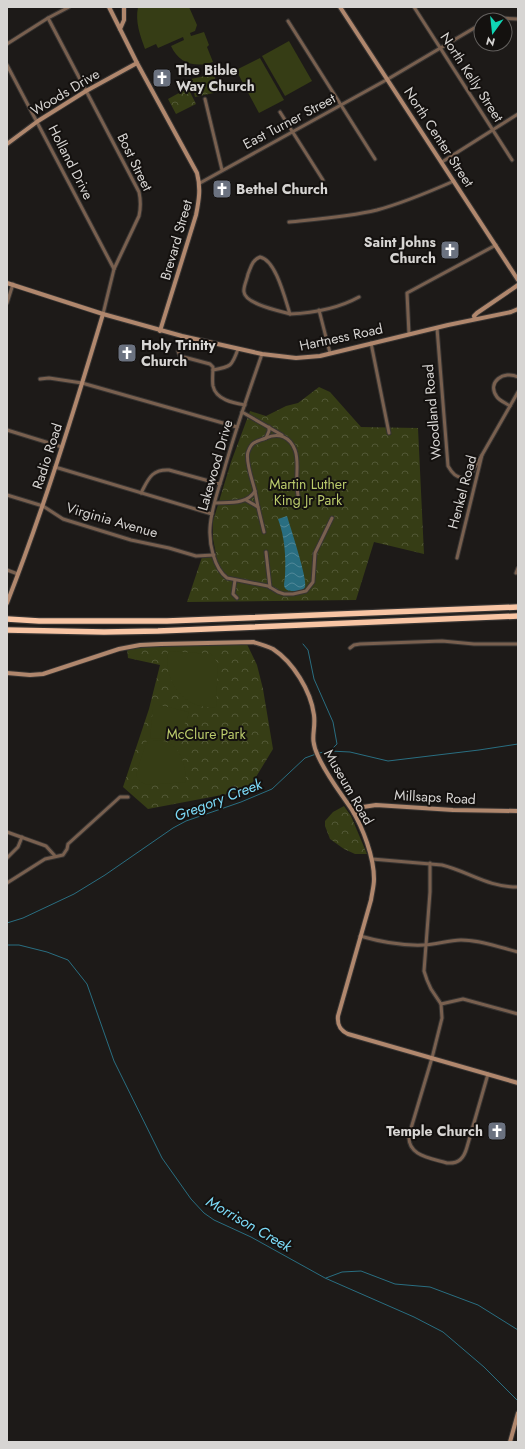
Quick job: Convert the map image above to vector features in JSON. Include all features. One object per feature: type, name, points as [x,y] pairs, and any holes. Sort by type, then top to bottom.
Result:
[{"type":"highway","points":[[7,619],[47,621],[167,621],[517,607]]},
{"type":"highway","points":[[7,630],[97,632],[150,631],[518,616]]},
{"type":"highway","points":[[467,618],[518,620]]},
{"type":"street","points":[[7,44],[48,18],[69,7]]},
{"type":"street","name":"Brevard Street","points":[[109,7],[137,63],[197,173],[200,183],[196,215],[160,330]]},
{"type":"street","points":[[120,29],[124,20],[124,7]]},
{"type":"street","name":"North Center Street","points":[[340,7],[518,280]]},
{"type":"street","name":"North Kelly Street","points":[[414,7],[512,160]]},
{"type":"street","name":"Bost Street","points":[[48,18],[139,192],[141,200],[139,216],[114,269],[103,314]]},
{"type":"street","points":[[288,21],[375,159]]},
{"type":"street","name":"East Turner Street","points":[[200,183],[341,106],[473,29]]},
{"type":"street","name":"Woods Drive","points":[[7,144],[86,91],[137,63]]},
{"type":"street","name":"Holland Drive","points":[[7,65],[114,269]]},
{"type":"street","points":[[205,99],[222,170]]},
{"type":"street","points":[[280,112],[323,180]]},
{"type":"street","points":[[442,162],[518,114]]},
{"type":"street","points":[[289,222],[354,215],[376,210],[454,181]]},
{"type":"street","points":[[409,334],[406,293],[496,245]]},
{"type":"street","points":[[290,314],[277,276],[271,266],[264,258],[260,257],[255,259],[244,287],[244,293],[246,298],[260,305],[290,314],[305,313],[350,302],[359,297]]},
{"type":"street","name":"Hartness Road","points":[[7,283],[103,314],[182,336],[262,354],[296,358],[330,354],[409,334],[511,312],[518,309]]},
{"type":"street","points":[[7,302],[13,284]]},
{"type":"street","points":[[474,319],[476,313],[518,285]]},
{"type":"street","points":[[319,310],[330,354]]},
{"type":"street","name":"Radio Road","points":[[7,603],[43,506],[103,314]]},
{"type":"street","name":"Woodland Road","points":[[436,328],[448,466],[452,473],[456,476],[465,478],[471,474],[482,455]]},
{"type":"street","points":[[182,336],[178,351],[179,355],[210,364],[213,367],[215,391],[230,402],[245,404]]},
{"type":"street","points":[[371,343],[389,433]]},
{"type":"street","points":[[213,370],[231,366],[238,349]]},
{"type":"street","name":"Lakewood Drive","points":[[235,580],[227,578],[223,575],[214,555],[210,529],[214,503],[237,427],[262,354]]},
{"type":"street","points":[[510,406],[496,396],[494,386],[496,380],[501,376],[507,374],[518,377]]},
{"type":"street","points":[[40,379],[49,378],[82,383],[237,427]]},
{"type":"street","name":"Henkel Road","points":[[457,558],[482,455],[518,392]]},
{"type":"street","points":[[242,412],[286,438],[295,450],[297,457],[299,502]]},
{"type":"street","points":[[266,438],[269,427]]},
{"type":"street","points":[[7,430],[62,447]]},
{"type":"street","points":[[264,532],[247,460],[248,453],[255,441],[266,438],[270,435],[278,435],[286,438]]},
{"type":"street","points":[[55,467],[212,514]]},
{"type":"street","points":[[141,493],[150,477],[155,472],[161,470],[169,470],[220,484]]},
{"type":"street","points":[[246,500],[255,491]]},
{"type":"street","name":"Virginia Avenue","points":[[7,496],[43,506],[63,519],[131,540],[169,548],[196,556],[214,555]]},
{"type":"street","points":[[214,503],[246,500],[258,507]]},
{"type":"street","points":[[237,598],[233,594],[235,580],[262,584],[284,594],[302,593],[308,589],[313,582],[315,553],[332,518]]},
{"type":"street","points":[[266,552],[270,587]]},
{"type":"street","points":[[516,573],[518,568]]},
{"type":"street","points":[[7,570],[18,574]]},
{"type":"street","points":[[350,648],[354,645],[360,644],[442,641],[474,644],[518,644]]},
{"type":"street","name":"Museum Road","points":[[7,674],[43,674],[119,649],[140,645],[243,642],[263,645],[272,649],[287,661],[305,687],[313,710],[314,724],[312,741],[317,754],[328,776],[354,813],[374,866],[374,886],[338,1016],[337,1022],[339,1027],[342,1032],[348,1034],[518,1083]]},
{"type":"street","points":[[7,883],[45,859],[63,855],[67,850],[68,844],[120,797],[128,797]]},
{"type":"street","name":"Millsaps Road","points":[[354,813],[363,808],[376,805],[452,810],[518,811]]},
{"type":"street","points":[[7,832],[46,846],[55,856]]},
{"type":"street","points":[[7,858],[18,847],[22,837]]},
{"type":"street","points":[[372,859],[430,863],[453,868],[493,884],[518,887]]},
{"type":"street","points":[[430,863],[430,892],[424,970],[427,980],[441,1004],[442,1018],[432,1058],[409,1135],[410,1147],[414,1151],[447,1163],[452,1164],[458,1162],[465,1153],[488,1074]]},
{"type":"street","points":[[360,936],[389,943],[426,946],[460,940],[476,941],[518,952]]},
{"type":"street","points":[[441,1004],[463,999],[518,1014]]},
{"type":"street","points":[[510,1442],[518,1413]]},
{"type":"green space","points":[[138,7],[189,7],[197,25],[195,31],[190,33],[191,36],[204,32],[209,45],[207,47],[213,62],[200,65],[183,61],[174,52],[171,46],[184,40],[183,37],[158,48],[156,44],[145,49],[138,23]]},
{"type":"green space","points":[[289,41],[312,81],[285,96],[262,56]]},
{"type":"green space","points":[[260,58],[284,100],[259,113],[236,70]]},
{"type":"green space","points":[[214,74],[218,92],[195,97],[191,79]]},
{"type":"green space","points":[[188,88],[196,104],[176,114],[168,99]]},
{"type":"green space","name":"Martin Luther King Jr Park","points":[[319,387],[330,392],[361,427],[418,428],[424,554],[374,542],[356,600],[187,602],[203,554],[216,554],[213,539],[213,521],[231,462],[250,411],[266,416],[286,406],[298,403]]},
{"type":"green space","name":"McClure Park","points":[[246,642],[257,665],[263,689],[273,749],[248,790],[148,809],[123,787],[149,709],[160,665],[128,658],[127,648]]},
{"type":"green space","points":[[168,651],[211,654],[218,663],[216,708],[197,705],[189,701],[177,690],[168,668]]},
{"type":"green space","points":[[159,705],[189,712],[184,725],[175,734],[164,738],[150,738],[153,709]]},
{"type":"green space","points":[[147,740],[164,741],[169,743],[177,750],[182,760],[186,782],[147,785],[139,780],[136,774]]},
{"type":"green space","points":[[344,806],[351,816],[367,854],[355,854],[344,849],[330,839],[325,826],[325,821],[333,812]]},
{"type":"water","points":[[287,516],[304,574],[305,587],[299,591],[288,590],[284,585],[285,555],[282,533],[278,519]]},
{"type":"waterway","points":[[303,644],[308,650],[314,679],[333,722],[337,744],[330,751]]},
{"type":"waterway","name":"Gregory Creek","points":[[319,753],[330,751],[350,752],[388,761],[518,744]]},
{"type":"waterway","name":"Gregory Creek","points":[[7,923],[23,918],[74,894],[105,875],[173,828],[186,821],[241,802],[272,789],[305,758],[316,754]]},
{"type":"waterway","name":"Morrison Creek","points":[[7,945],[19,945],[47,952],[68,960],[87,984],[114,1061],[162,1158],[191,1199],[204,1213],[214,1220],[251,1237],[325,1278],[414,1317],[443,1332],[484,1367],[518,1401]]},
{"type":"waterway","points":[[326,1278],[342,1272],[361,1271],[395,1284],[430,1287],[478,1305],[518,1330]]},
{"type":"place","name":"The Bible Way Church","points":[[162,78]]},
{"type":"place","name":"Bethel Church","points":[[222,189]]},
{"type":"place","name":"Saint Johns Church","points":[[450,250]]},
{"type":"place","name":"Holy Trinity Church","points":[[127,353]]},
{"type":"place","name":"Temple Church","points":[[497,1131]]}]
